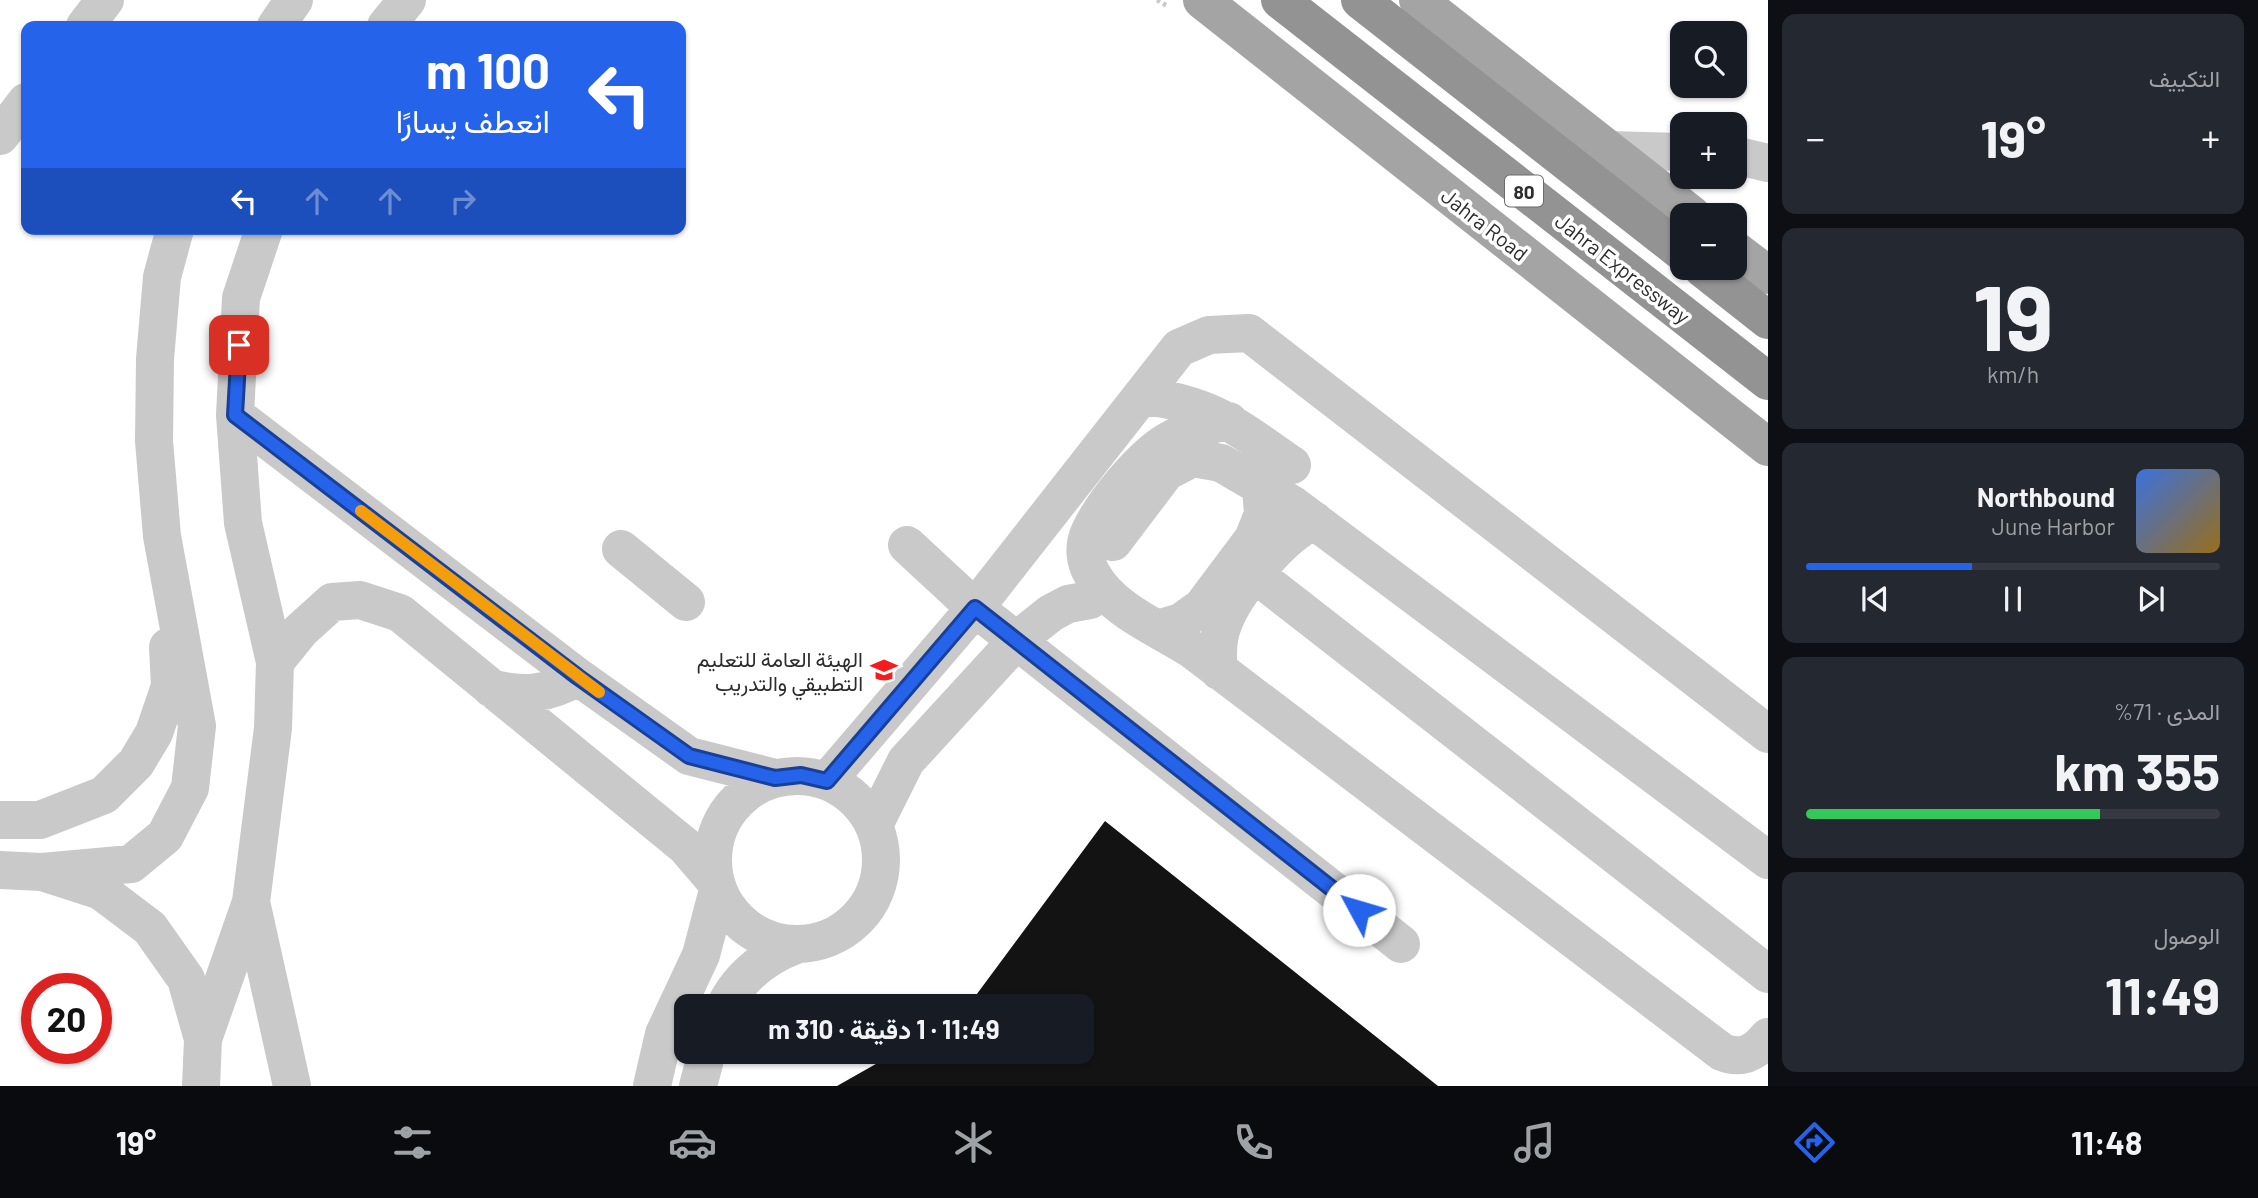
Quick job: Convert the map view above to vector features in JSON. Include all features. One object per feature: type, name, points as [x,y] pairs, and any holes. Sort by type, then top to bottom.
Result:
[{"type":"highway","name":"Jahra Expressway","points":[[1280,0],[1768,382]]},
{"type":"highway","name":"80","points":[[1360,0],[1670,243]]},
{"type":"highway","points":[[1717,280],[1768,320]]},
{"type":"main road","points":[[1418,0],[1677,203]]},
{"type":"main road","name":"Jahra Road","points":[[1185,4],[1768,447]]},
{"type":"main road","points":[[1747,259],[1768,275]]},
{"type":"street","points":[[89,21],[105,0]]},
{"type":"street","points":[[279,21],[294,0]]},
{"type":"street","points":[[390,21],[407,0]]},
{"type":"street","points":[[0,136],[21,109]]},
{"type":"street","points":[[1609,150],[1670,152]]},
{"type":"street","points":[[1747,158],[1768,163]]},
{"type":"street","points":[[0,820],[40,820],[104,795],[136,763],[154,733],[170,686],[154,441],[155,359],[162,277],[173,235]]},
{"type":"street","points":[[204,1070],[251,902],[273,728],[275,662],[243,523],[235,415],[241,298],[262,235]]},
{"type":"street","points":[[827,781],[975,608],[1180,348],[1209,335],[1249,333],[1768,734]]},
{"type":"street","points":[[1143,396],[1190,403],[1228,421],[1292,466]]},
{"type":"street","points":[[235,415],[578,677],[689,756],[775,778]]},
{"type":"street","points":[[1228,421],[1186,432],[1149,454],[1133,468],[1089,533],[1085,548],[1087,564],[1094,578],[1130,612],[1219,671],[1721,1052],[1731,1056],[1750,1054],[1768,1037]]},
{"type":"street","points":[[1111,565],[1116,536],[1166,472],[1183,461],[1207,458],[1221,463],[1315,521],[1768,860]]},
{"type":"street","points":[[1157,629],[1181,622],[1202,607],[1253,539],[1263,514],[1261,487]]},
{"type":"street","points":[[1219,671],[1219,639],[1223,623],[1285,539],[1315,521]]},
{"type":"street","points":[[0,870],[42,872],[131,864],[165,835],[190,788],[197,726],[162,536]]},
{"type":"street","points":[[907,545],[975,608],[1018,639],[1401,944]]},
{"type":"street","points":[[621,549],[686,602]]},
{"type":"street","points":[[1256,575],[1768,974]]},
{"type":"street","points":[[275,662],[300,629],[332,601],[360,600],[400,613],[685,846],[716,886],[730,912],[749,929],[771,941],[796,945]]},
{"type":"street","points":[[874,825],[906,761],[1018,639],[1051,612],[1068,604],[1090,600]]},
{"type":"street","points":[[491,688],[527,695],[562,687],[578,677]]},
{"type":"street","points":[[652,1086],[664,1034],[701,955],[716,886],[712,855],[718,829],[731,806],[750,789],[775,778],[801,775],[827,781],[855,798],[874,825],[881,852],[879,880],[868,906],[848,927],[832,936],[780,951],[751,970],[733,994]]},
{"type":"street","points":[[42,872],[101,891],[150,928],[186,979],[204,1070]]},
{"type":"street","points":[[251,902],[292,1086]]},
{"type":"street","points":[[698,1086],[703,1064]]},
{"type":"path","points":[[1157,0],[1185,4]]},
{"type":"building","points":[[1105,821],[1438,1086],[837,1086],[876,1064],[1094,1064],[1094,994],[977,994]]},
{"type":"slow traffic","points":[[361,511],[599,692]]},
{"type":"place","name":"الهيئة العامة للتعليم التطبيقي والتدريب","points":[[884,670]]},
{"type":"route","points":[[239,345],[235,415],[578,677],[689,756],[775,778],[801,775],[827,781],[975,608],[1018,639],[1359,910]]}]
